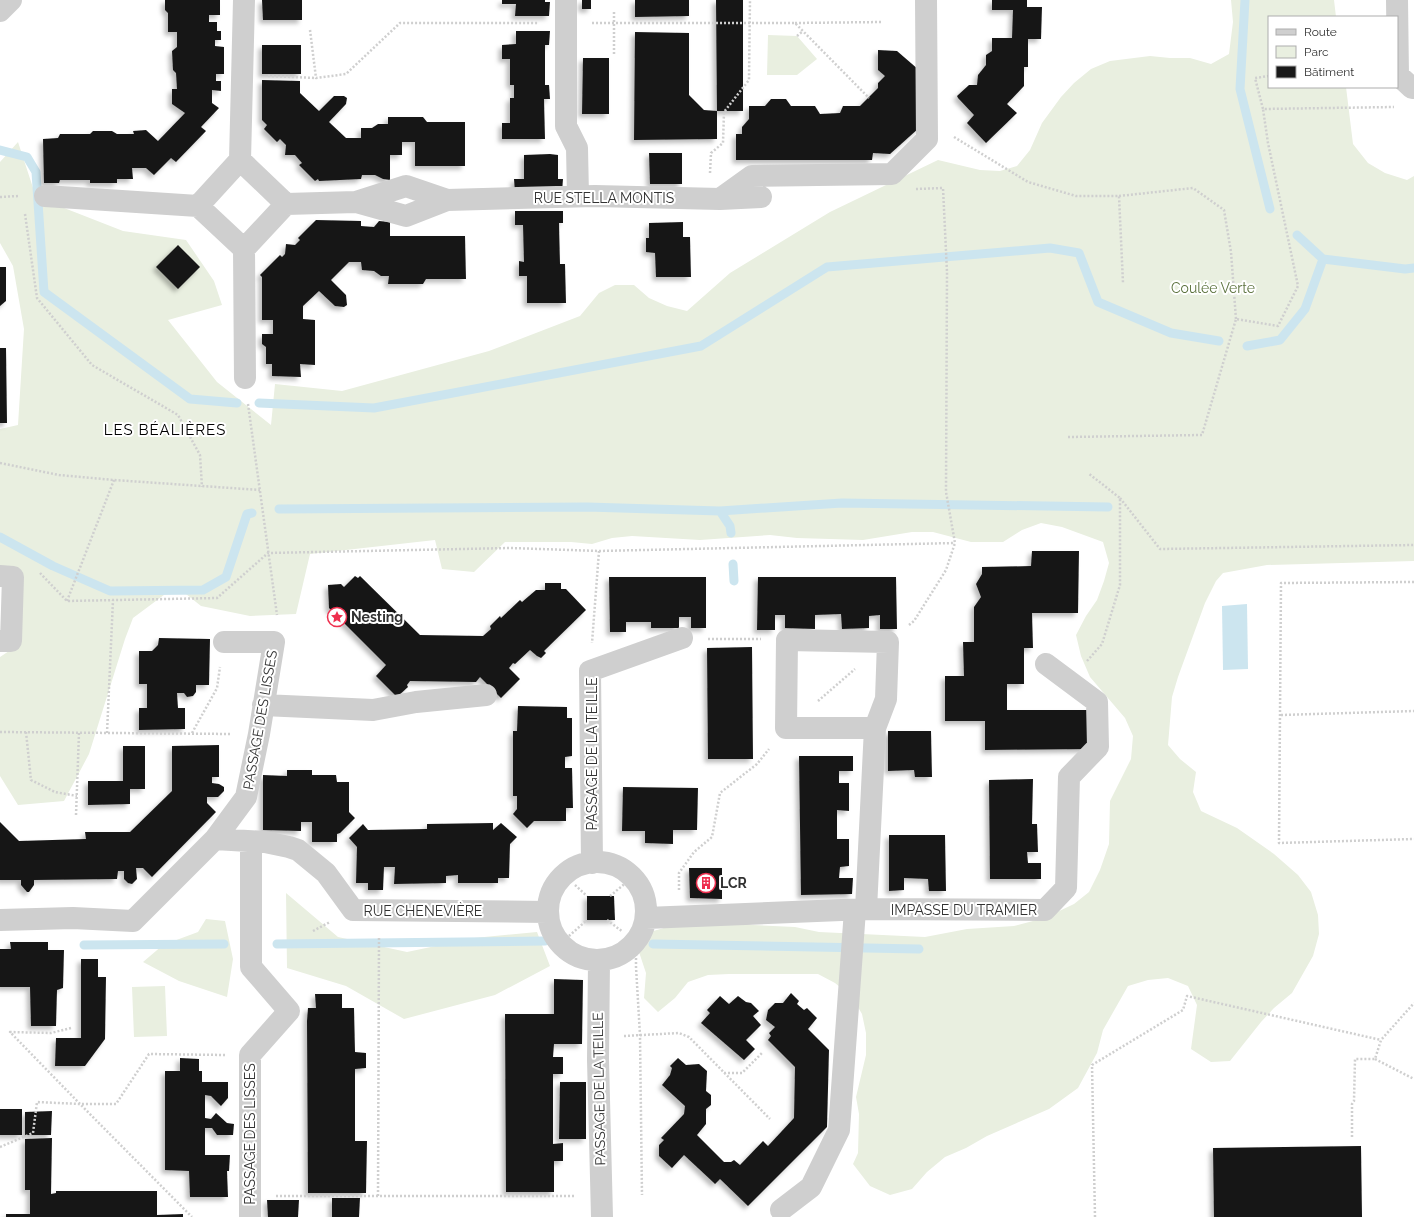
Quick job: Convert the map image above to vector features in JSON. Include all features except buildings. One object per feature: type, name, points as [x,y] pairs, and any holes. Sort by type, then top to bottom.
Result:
[{"type":"street","points":[[0,11],[10,0]]},
{"type":"street","points":[[198,206],[240,160],[244,0]]},
{"type":"street","points":[[566,0],[566,126],[577,148],[578,196]]},
{"type":"street","points":[[714,199],[752,176],[892,174],[927,140],[926,0]]},
{"type":"street","points":[[1397,0],[1397,16]]},
{"type":"street","points":[[1398,75],[1412,88],[1414,88]]},
{"type":"street","points":[[240,160],[286,204],[244,249],[245,378]]},
{"type":"street","points":[[45,196],[198,206],[244,249]]},
{"type":"street","name":"RUE STELLA MONTIS","points":[[286,204],[356,202],[406,216],[447,200],[578,196],[714,199],[761,197]]},
{"type":"street","points":[[0,576],[13,577],[11,641],[0,641]]},
{"type":"street","name":"PASSAGE DE LA TEILLE","points":[[592,863],[590,671],[682,638]]},
{"type":"street","points":[[781,1210],[811,1187],[839,1130],[860,909],[875,728],[886,699],[888,642],[787,640],[786,728],[875,728]]},
{"type":"street","name":"PASSAGE DES LISSES","points":[[215,839],[246,796],[274,642],[224,642]]},
{"type":"street","name":"IMPASSE DU TRAMIER","points":[[646,918],[860,909],[1045,910],[1066,888],[1069,778],[1098,747],[1097,702],[1046,664]]},
{"type":"street","points":[[263,705],[373,710],[416,702],[486,695]]},
{"type":"street","points":[[0,920],[73,918],[133,921],[215,839]]},
{"type":"street","name":"RUE CHENEVIÈRE","points":[[215,839],[282,845],[298,850],[326,873],[353,910],[548,912]]},
{"type":"street","name":"PASSAGE DES LISSES","points":[[250,1206],[250,1055],[290,1011],[251,967],[251,842]]},
{"type":"street","points":[[592,863],[603,863],[614,865],[633,877],[641,888],[646,901],[646,918],[642,931],[636,942],[625,952],[613,958],[598,961],[584,959],[571,953],[560,944],[552,929],[548,912],[550,898],[556,885],[565,875],[573,869],[592,863]]},
{"type":"street","name":"PASSAGE DE LA TEILLE","points":[[598,961],[598,1060],[602,1217]]},
{"type":"path","points":[[714,199],[711,153],[723,143],[724,112],[749,80],[750,0]]},
{"type":"path","points":[[614,12],[614,54]]},
{"type":"path","points":[[614,24],[795,24],[882,22]]},
{"type":"path","points":[[242,76],[316,78],[346,74],[400,23],[566,23]]},
{"type":"path","points":[[795,24],[869,98]]},
{"type":"path","points":[[310,30],[316,78]]},
{"type":"path","points":[[797,36],[803,31]]},
{"type":"path","points":[[1236,319],[1278,326],[1298,286],[1268,144],[1263,109],[1255,78],[1268,76]]},
{"type":"path","points":[[1263,109],[1398,107]]},
{"type":"path","points":[[950,135],[1028,182],[1076,196],[1118,196],[1193,188],[1224,210],[1231,252],[1236,319],[1202,435],[1068,437]]},
{"type":"path","points":[[943,188],[947,272],[946,492],[950,519]]},
{"type":"path","points":[[0,197],[22,196]]},
{"type":"path","points":[[1118,196],[1123,283]]},
{"type":"path","points":[[25,212],[37,298],[92,365],[178,415],[200,455],[202,486]]},
{"type":"path","points":[[245,378],[277,619],[274,642]]},
{"type":"path","points":[[0,463],[59,475],[260,490]]},
{"type":"path","points":[[1088,473],[1120,498],[1160,548],[1414,545]]},
{"type":"path","points":[[67,602],[114,480]]},
{"type":"path","points":[[1070,682],[1102,644],[1120,585],[1120,498]]},
{"type":"path","points":[[67,602],[217,598],[268,553],[511,548],[599,551],[955,543]]},
{"type":"path","points":[[590,671],[599,551]]},
{"type":"path","points":[[40,572],[67,602]]},
{"type":"path","points":[[1414,582],[1281,583],[1280,843],[1414,839]]},
{"type":"path","points":[[107,733],[113,600]]},
{"type":"path","points":[[712,639],[787,640]]},
{"type":"path","points":[[192,734],[217,688],[224,642]]},
{"type":"path","points":[[1280,715],[1414,711]]},
{"type":"path","points":[[0,732],[222,734]]},
{"type":"path","points":[[26,732],[31,780],[55,792],[77,796]]},
{"type":"path","points":[[76,815],[79,733]]},
{"type":"path","points":[[610,896],[633,877]]},
{"type":"path","points":[[560,944],[587,920]]},
{"type":"path","points":[[378,1196],[379,932]]},
{"type":"path","points":[[636,942],[640,1035],[642,1195]]},
{"type":"path","points":[[1095,1217],[1092,1065],[1183,1010],[1187,996],[1381,1040]]},
{"type":"path","points":[[1375,1059],[1381,1040],[1414,1003]]},
{"type":"path","points":[[71,1028],[51,1033],[10,1032],[192,1217]]},
{"type":"path","points":[[640,1035],[679,1033],[689,1038],[770,1119]]},
{"type":"path","points":[[724,1073],[742,1073],[764,1052]]},
{"type":"path","points":[[0,1147],[32,1133],[37,1102],[116,1104],[149,1054],[250,1055]]},
{"type":"path","points":[[1352,1137],[1352,1104],[1354,1100],[1355,1059],[1375,1059],[1414,1079]]},
{"type":"path","points":[[250,1206],[378,1196],[602,1196]]},
{"type":"green space","name":"Coulée Verte","points":[[1231,0],[1334,0],[1336,16],[1268,16],[1268,88],[1346,88],[1353,144],[1368,163],[1385,173],[1407,180],[1414,176],[1414,561],[1267,565],[1223,573],[1216,581],[1205,603],[1172,697],[1168,745],[1180,759],[1196,772],[1193,792],[1201,811],[1237,828],[1274,854],[1298,875],[1311,892],[1318,915],[1319,934],[1313,956],[1292,993],[1274,1008],[1261,1022],[1230,1061],[1211,1062],[1191,1049],[1197,1005],[1188,986],[1168,978],[1148,980],[1128,986],[1103,1030],[1097,1053],[1078,1088],[1049,1109],[987,1136],[966,1148],[945,1157],[927,1172],[912,1189],[890,1195],[870,1186],[853,1164],[858,1153],[859,1114],[856,1097],[866,1055],[866,1033],[862,1014],[852,997],[835,983],[818,974],[708,975],[688,982],[675,998],[658,1012],[644,998],[646,973],[639,952],[650,932],[688,921],[707,919],[753,925],[795,927],[819,932],[925,937],[967,929],[1014,926],[1033,921],[1074,904],[1089,892],[1100,870],[1109,844],[1110,801],[1131,759],[1133,736],[1125,718],[1090,677],[1081,656],[1076,635],[1086,616],[1097,600],[1104,581],[1109,563],[1103,542],[1062,527],[1041,523],[1022,530],[1003,542],[971,542],[933,532],[912,532],[863,540],[797,538],[770,535],[700,540],[632,536],[612,538],[592,544],[571,542],[505,542],[474,572],[442,569],[435,540],[310,554],[296,614],[250,616],[201,606],[176,586],[133,618],[89,754],[64,801],[18,805],[0,776],[0,657],[15,647],[0,572],[0,429],[18,425],[24,329],[13,266],[0,243],[0,162],[18,142],[36,197],[123,231],[186,240],[214,281],[222,305],[168,320],[217,382],[271,425],[275,384],[342,391],[489,351],[580,316],[599,293],[615,285],[634,285],[649,298],[667,306],[687,311],[730,273],[830,212],[938,160],[980,170],[1000,171],[1017,166],[1030,150],[1042,123],[1061,97],[1074,83],[1091,69],[1110,61],[1150,56],[1190,58],[1211,64],[1229,54],[1233,22]]},
{"type":"green space","points":[[768,35],[797,36],[817,59],[797,75],[767,75]]},
{"type":"green space","points":[[286,893],[338,937],[407,952],[474,938],[537,932],[550,966],[495,995],[404,1019],[346,986],[287,968]]},
{"type":"green space","points":[[206,919],[225,921],[233,959],[227,997],[179,981],[143,962],[163,945],[198,932]]},
{"type":"green space","points":[[165,986],[167,1036],[134,1037],[132,987]]},
{"type":"water","points":[[1247,604],[1248,669],[1223,670],[1222,606]]},
{"type":"waterway","points":[[1245,0],[1240,89],[1270,209]]},
{"type":"waterway","points":[[0,150],[27,157],[36,172],[44,292],[190,399],[237,403]]},
{"type":"waterway","points":[[1297,235],[1323,259],[1405,269],[1414,268]]},
{"type":"waterway","points":[[259,403],[374,408],[701,346],[827,267],[1050,248],[1079,253],[1098,302],[1171,333],[1219,341]]},
{"type":"waterway","points":[[1247,346],[1280,340],[1305,309],[1323,259]]},
{"type":"waterway","points":[[720,511],[842,503],[1108,507]]},
{"type":"waterway","points":[[279,509],[587,507],[720,511],[730,526],[731,533]]},
{"type":"waterway","points":[[0,537],[53,566],[110,591],[203,590],[226,577],[247,514],[252,513]]},
{"type":"waterway","points":[[733,564],[734,581]]},
{"type":"waterway","points":[[277,944],[545,941]]},
{"type":"waterway","points":[[84,945],[224,944]]},
{"type":"waterway","points":[[653,944],[919,949]]},
{"type":"place","name":"Nesting","points":[[337,617]]},
{"type":"place","name":"LCR","points":[[706,883]]},
{"type":"district","name":"LES BÉALIÈRES","points":[[165,430]]}]
